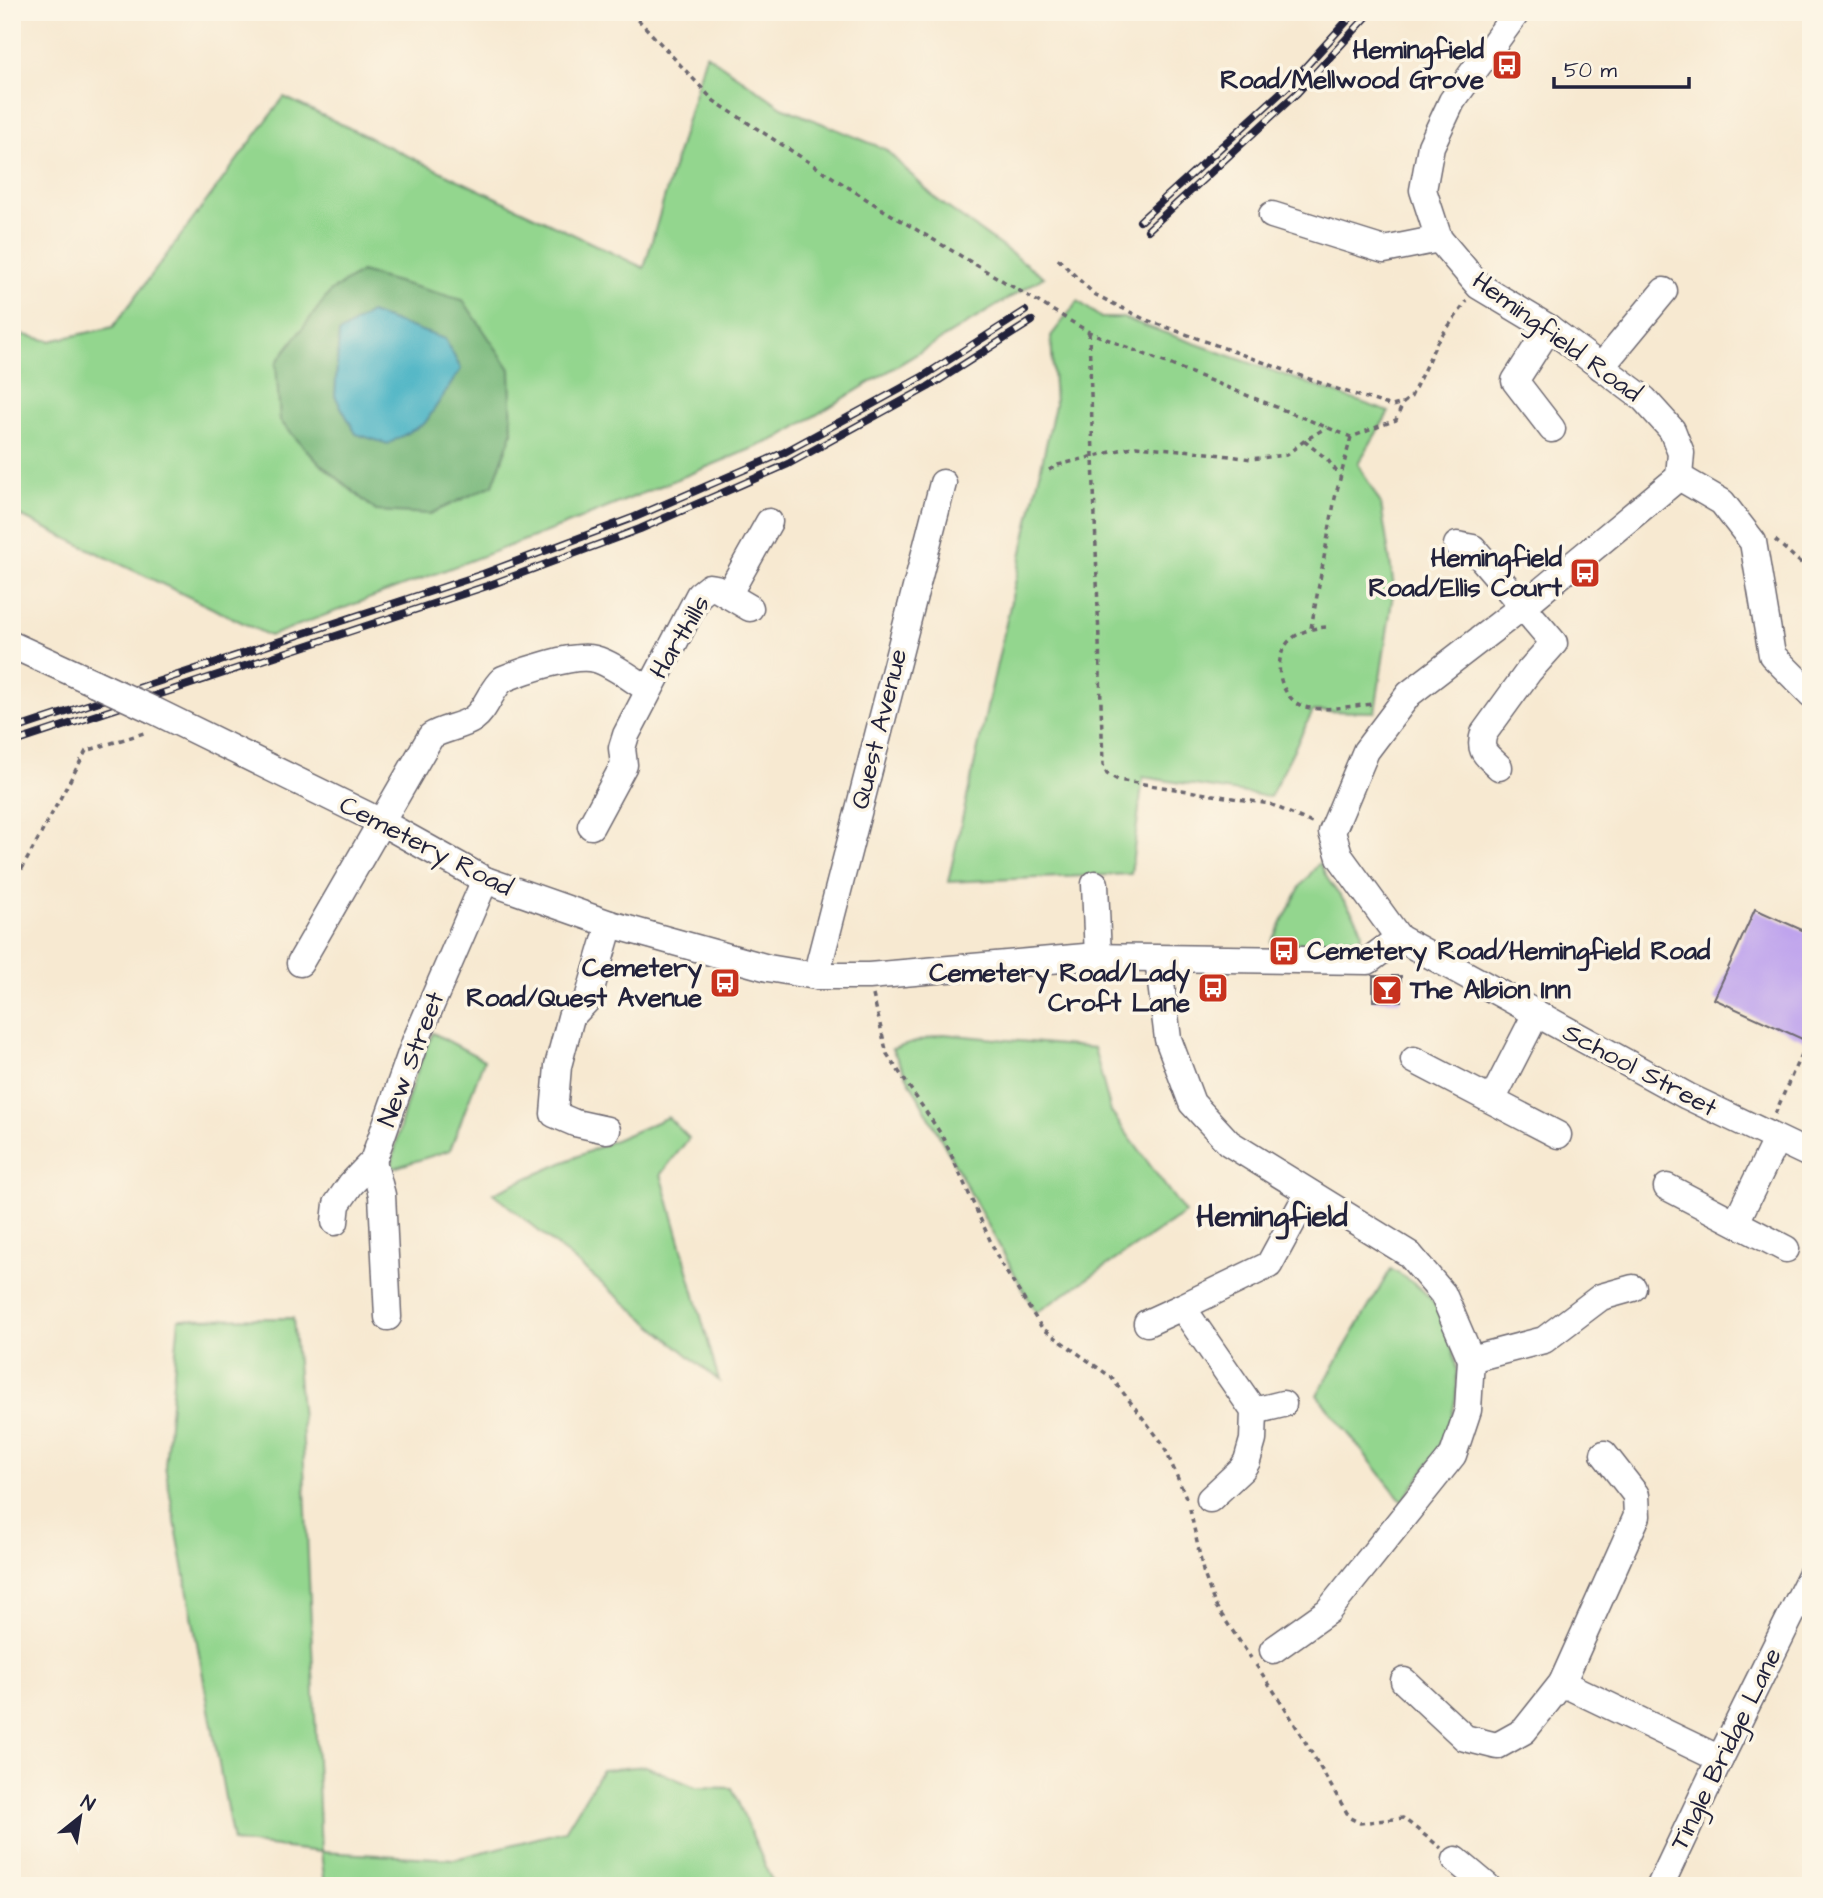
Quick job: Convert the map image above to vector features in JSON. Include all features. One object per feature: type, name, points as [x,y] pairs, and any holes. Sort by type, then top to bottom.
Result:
[{"type":"street","name":"Hemingfield Road","points":[[1517,12],[1452,101],[1431,146],[1423,190],[1439,239],[1479,286],[1549,328],[1644,399],[1672,430],[1681,453],[1679,477]]},
{"type":"street","points":[[1272,215],[1384,250],[1439,239]]},
{"type":"street","points":[[1601,367],[1664,291]]},
{"type":"street","points":[[1549,328],[1514,381],[1552,429]]},
{"type":"street","points":[[1399,938],[1340,857],[1332,832],[1366,751],[1409,694],[1522,607],[1679,477],[1722,502],[1753,542],[1772,655],[1811,694]]},
{"type":"street","name":"Quest Avenue","points":[[816,976],[943,482]]},
{"type":"street","name":"Harthills","points":[[591,826],[624,765],[623,742],[699,595],[709,587],[716,588],[739,601],[746,562],[769,522]]},
{"type":"street","points":[[1457,545],[1473,548],[1554,643],[1494,717],[1480,744],[1482,750],[1499,767]]},
{"type":"street","name":"Cemetery Road","points":[[12,645],[381,822],[485,880],[610,924],[768,968],[816,976],[869,976],[1098,958],[1368,961],[1399,938]]},
{"type":"street","name":"Harthills","points":[[300,963],[431,736],[471,720],[482,710],[496,685],[503,679],[585,658],[596,659],[649,689]]},
{"type":"street","name":"New Street","points":[[373,1161],[415,1042],[485,880]]},
{"type":"street","points":[[1095,884],[1098,958]]},
{"type":"street","points":[[607,1130],[575,1123],[554,1114],[558,1066],[571,1017],[588,999],[610,924]]},
{"type":"street","name":"School Street","points":[[1399,938],[1687,1096],[1811,1155]]},
{"type":"street","points":[[1158,959],[1168,1039],[1192,1103],[1229,1143],[1409,1254],[1443,1294],[1471,1359],[1468,1410],[1453,1455],[1328,1611],[1273,1650]]},
{"type":"street","points":[[1492,1100],[1536,1014]]},
{"type":"street","points":[[1414,1060],[1558,1135]]},
{"type":"street","points":[[1736,1222],[1770,1137]]},
{"type":"street","points":[[335,1222],[337,1204],[351,1184],[373,1161]]},
{"type":"street","points":[[373,1161],[382,1195],[388,1317]]},
{"type":"street","points":[[1667,1187],[1786,1249]]},
{"type":"street","points":[[1147,1323],[1269,1265],[1308,1193]]},
{"type":"street","points":[[1471,1359],[1544,1340],[1601,1297],[1633,1288]]},
{"type":"street","points":[[1182,1307],[1254,1411],[1253,1440],[1242,1469],[1210,1499]]},
{"type":"street","points":[[1254,1411],[1283,1404]]},
{"type":"street","points":[[1404,1681],[1465,1738],[1497,1746],[1524,1731],[1562,1683],[1637,1516],[1636,1496],[1604,1454]]},
{"type":"street","name":"Tingle Bridge Lane","points":[[1660,1886],[1811,1575]]},
{"type":"street","points":[[1562,1683],[1720,1759]]},
{"type":"street","points":[[1456,1860],[1487,1886]]},
{"type":"path","points":[[631,12],[714,101],[885,211],[1089,332],[1351,437],[1396,420],[1403,403]]},
{"type":"path","points":[[1058,260],[1094,294],[1144,319],[1337,389],[1392,406],[1403,403],[1410,397],[1437,342],[1479,286]]},
{"type":"path","points":[[1089,332],[1103,765],[1107,774],[1118,780],[1270,804],[1332,832]]},
{"type":"path","points":[[1049,470],[1136,446],[1251,459],[1286,455],[1327,427]]},
{"type":"path","points":[[1311,628],[1340,477],[1351,437]]},
{"type":"path","points":[[1304,441],[1327,459],[1340,477]]},
{"type":"path","points":[[1326,627],[1311,628],[1284,647],[1279,666],[1281,684],[1289,696],[1302,706],[1320,709],[1403,703]]},
{"type":"path","points":[[12,887],[86,751],[164,717]]},
{"type":"path","points":[[869,976],[887,1054],[943,1137],[1000,1262],[1042,1328],[1111,1377],[1163,1444],[1190,1508],[1203,1571],[1215,1605],[1284,1706],[1350,1818],[1360,1823],[1404,1818],[1456,1860]]},
{"type":"path","points":[[1770,1137],[1802,1052]]},
{"type":"green space","points":[[706,54],[782,107],[885,149],[936,199],[1044,277],[778,438],[565,525],[270,636],[12,512],[12,332],[50,341],[113,327],[284,97],[644,268]]},
{"type":"green space","points":[[361,272],[463,300],[510,369],[512,433],[493,485],[430,514],[376,511],[315,459],[280,421],[276,363],[331,291]]},
{"type":"green space","points":[[1078,301],[1101,318],[1123,318],[1389,412],[1358,464],[1381,504],[1394,587],[1375,712],[1313,711],[1270,797],[1143,777],[1131,874],[948,882],[1055,405],[1051,336]]},
{"type":"green space","points":[[1320,862],[1329,881],[1357,919],[1362,936],[1359,939],[1333,937],[1332,944],[1272,942],[1300,887]]},
{"type":"green space","points":[[433,1033],[484,1060],[450,1150],[391,1169],[408,1100]]},
{"type":"green space","points":[[943,1034],[1094,1048],[1111,1112],[1185,1213],[1036,1313],[892,1049]]},
{"type":"green space","points":[[668,1117],[689,1138],[661,1174],[719,1381],[493,1193]]},
{"type":"green space","points":[[1391,1269],[1417,1286],[1433,1302],[1445,1328],[1457,1376],[1456,1398],[1442,1440],[1431,1461],[1402,1501],[1317,1395]]},
{"type":"green space","points":[[293,1318],[302,1420],[321,1852],[233,1842],[165,1466],[179,1319]]},
{"type":"green space","points":[[646,1766],[695,1787],[732,1788],[774,1886],[325,1886],[321,1852],[455,1859],[565,1831],[602,1770]]},
{"type":"water","points":[[370,313],[445,339],[461,369],[425,423],[388,444],[356,434],[335,396],[339,333]]},
{"type":"building","points":[[1755,909],[1811,934],[1811,1043],[1714,999]]},
{"type":"building","points":[[1373,976],[1401,976],[1401,1001],[1373,1001]]},
{"type":"railway","points":[[1140,221],[1289,85],[1355,12]]},
{"type":"railway","points":[[1148,230],[1297,93],[1371,12]]},
{"type":"railway","points":[[12,730],[483,574],[635,517],[783,453],[922,377],[1025,311]]},
{"type":"railway","points":[[12,743],[487,586],[640,529],[788,464],[928,387],[1032,321]]},
{"type":"place","name":"Hemingfield Road/Mellwood Grove","points":[[1507,65]]},
{"type":"place","name":"Hemingfield Road/Ellis Court","points":[[1585,573]]},
{"type":"place","name":"Cemetery Road/Hemingfield Road","points":[[1284,951]]},
{"type":"place","name":"Cemetery Road/Quest Avenue","points":[[725,983]]},
{"type":"place","name":"Cemetery Road/Lady Croft Lane","points":[[1213,988]]},
{"type":"place","name":"The Albion Inn","points":[[1387,990]]},
{"type":"district","name":"Hemingfield","points":[[1272,1217]]}]
